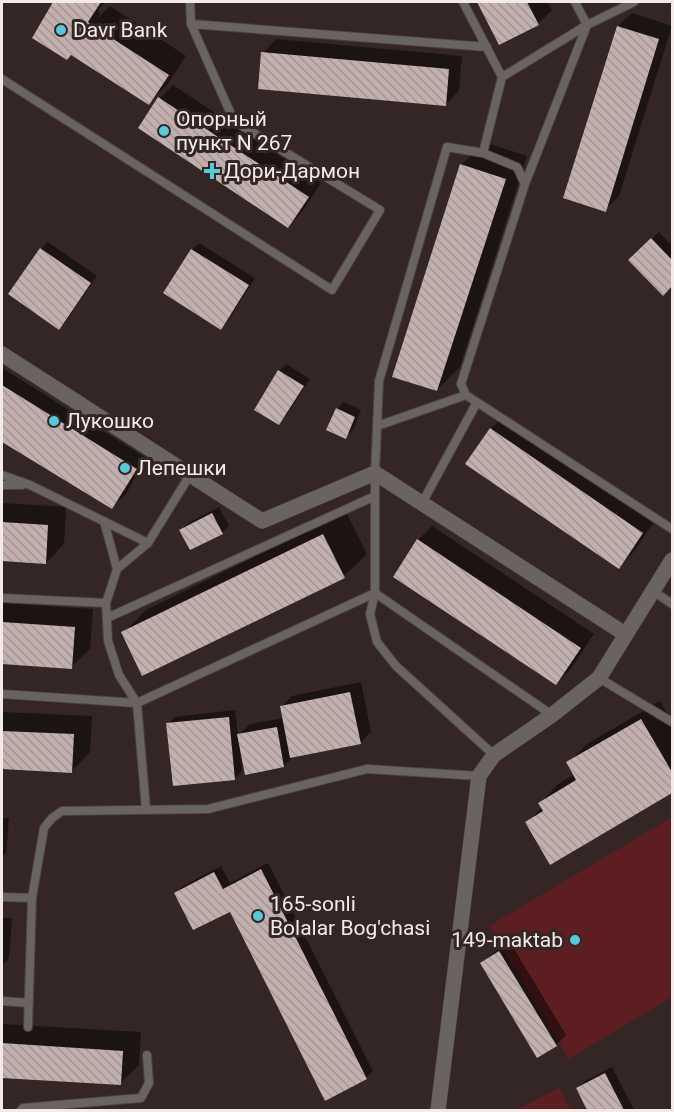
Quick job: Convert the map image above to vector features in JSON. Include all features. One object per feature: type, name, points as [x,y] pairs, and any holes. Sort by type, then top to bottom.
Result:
[{"type":"street","points":[[2,354],[262,521],[375,473],[625,634]]},
{"type":"street","points":[[438,1110],[480,776],[494,755],[552,715],[599,678],[672,560]]},
{"type":"lane","points":[[2,79],[332,290],[381,210],[234,120],[191,24],[190,2]]},
{"type":"lane","points":[[464,2],[502,77],[483,153]]},
{"type":"lane","points":[[575,2],[587,25],[525,184],[460,384],[466,395],[672,529]]},
{"type":"lane","points":[[502,77],[587,25],[634,2]]},
{"type":"lane","points":[[191,24],[487,47]]},
{"type":"lane","points":[[494,755],[396,666],[377,642],[370,614],[375,593],[375,473],[379,381],[447,147],[483,153],[517,167],[525,184]]},
{"type":"lane","points":[[377,426],[466,395]]},
{"type":"lane","points":[[422,503],[477,402]]},
{"type":"lane","points":[[2,475],[30,485],[148,543]]},
{"type":"lane","points":[[146,809],[137,703],[119,675],[108,641],[106,603],[117,569],[148,543],[190,475]]},
{"type":"lane","points":[[2,485],[30,485]]},
{"type":"lane","points":[[107,618],[375,496]]},
{"type":"lane","points":[[104,521],[117,569]]},
{"type":"lane","points":[[653,591],[672,604]]},
{"type":"lane","points":[[2,694],[137,703],[375,593]]},
{"type":"lane","points":[[375,593],[552,715]]},
{"type":"lane","points":[[2,598],[106,603]]},
{"type":"lane","points":[[599,678],[672,722]]},
{"type":"lane","points":[[28,1027],[32,898],[44,828],[62,811],[208,809],[367,769],[480,776]]},
{"type":"lane","points":[[2,897],[32,898]]},
{"type":"lane","points":[[2,1001],[29,1003]]},
{"type":"lane","points":[[21,1110],[141,1098],[149,1083],[147,1055]]},
{"type":"shaded area","points":[[672,817],[672,997],[569,1059],[489,926]]},
{"type":"shaded area","points":[[559,1088],[571,1110],[515,1110]]},
{"type":"building","points":[[53,2],[101,2],[88,22],[169,75],[149,105],[71,55],[67,60],[32,38]]},
{"type":"building","points":[[477,2],[527,2],[539,25],[499,45]]},
{"type":"building","points":[[617,26],[659,39],[606,212],[563,198]]},
{"type":"building","points":[[261,52],[449,69],[446,106],[258,89]]},
{"type":"building","points":[[158,97],[309,197],[288,228],[138,128]]},
{"type":"building","points":[[460,164],[506,179],[437,391],[392,377]]},
{"type":"building","points":[[651,238],[672,260],[672,286],[663,296],[628,260]]},
{"type":"building","points":[[40,248],[91,283],[59,330],[8,294]]},
{"type":"building","points":[[191,249],[249,285],[221,330],[163,293]]},
{"type":"building","points":[[278,370],[304,386],[279,425],[254,410]]},
{"type":"building","points":[[2,385],[137,469],[112,509],[2,442]]},
{"type":"building","points":[[336,408],[355,417],[346,439],[326,430]]},
{"type":"building","points":[[490,428],[643,533],[619,569],[465,464]]},
{"type":"building","points":[[212,513],[223,534],[190,550],[179,530]]},
{"type":"building","points":[[2,522],[48,525],[46,564],[2,561]]},
{"type":"building","points":[[323,534],[345,578],[142,676],[121,632]]},
{"type":"building","points":[[417,539],[581,648],[556,685],[393,577]]},
{"type":"building","points":[[2,622],[75,627],[72,669],[2,664]]},
{"type":"building","points":[[350,692],[361,744],[290,758],[280,706]]},
{"type":"building","points":[[229,717],[235,780],[173,786],[166,723]]},
{"type":"building","points":[[641,719],[672,772],[672,793],[550,865],[525,822],[543,811],[538,803],[576,780],[566,762]]},
{"type":"building","points":[[277,727],[284,767],[245,775],[237,734]]},
{"type":"building","points":[[2,731],[74,734],[72,773],[2,769]]},
{"type":"building","points":[[261,869],[367,1079],[325,1101],[230,912],[193,930],[174,893],[214,872],[223,889]]},
{"type":"building","points":[[499,951],[557,1046],[537,1058],[480,963]]},
{"type":"building","points":[[2,1043],[123,1051],[121,1085],[2,1078]]},
{"type":"building","points":[[605,1073],[624,1110],[587,1110],[576,1088]]},
{"type":"place","name":"Davr Bank","points":[[61,30]]},
{"type":"place","name":"Опорный пункт N 267","points":[[164,131]]},
{"type":"place","name":"Дори-Дармон","points":[[212,171]]},
{"type":"place","name":"Лукошко","points":[[54,421]]},
{"type":"place","name":"Лепешки","points":[[125,468]]},
{"type":"place","name":"165-sonli Bolalar Bog'chasi","points":[[258,916]]},
{"type":"place","name":"149-maktab","points":[[575,940]]}]
